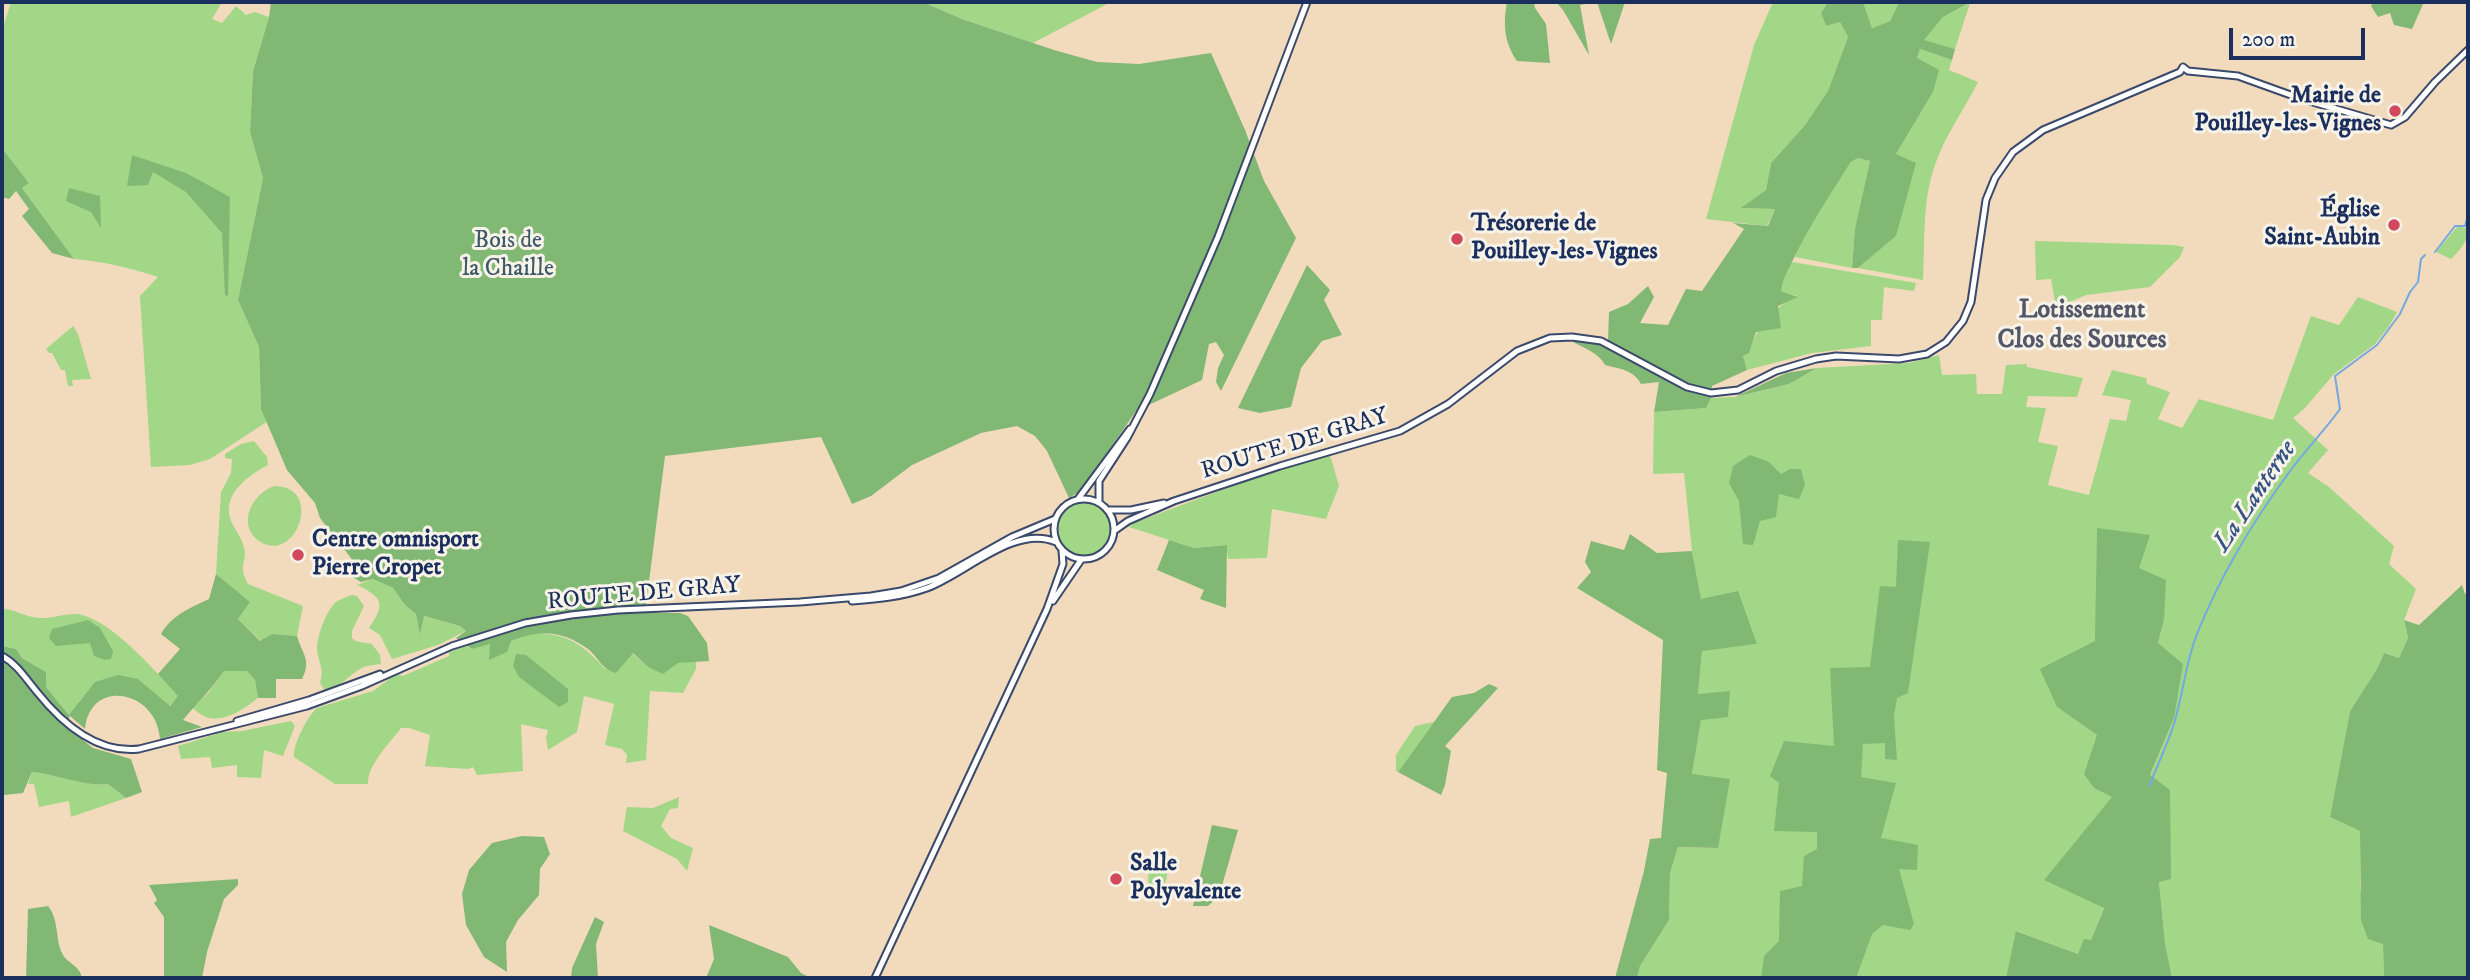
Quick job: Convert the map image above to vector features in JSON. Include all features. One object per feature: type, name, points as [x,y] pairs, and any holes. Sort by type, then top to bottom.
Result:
[{"type":"main road","points":[[1099,503],[1100,481],[1150,394],[1213,250],[1307,2]]},
{"type":"main road","name":"ROUTE DE GRAY","points":[[1114,531],[1128,521],[1174,501],[1280,466],[1385,437],[1424,419],[1451,402],[1517,351],[1550,338],[1572,337],[1601,341],[1686,387],[1711,393],[1738,390],[1776,371],[1816,359],[1836,356],[1899,359],[1927,354],[1946,342],[1964,321],[1971,302],[1983,212],[1995,178],[2012,152],[2031,137],[2180,72],[2183,75],[2188,71],[2238,76],[2382,124],[2396,124],[2468,50]]},
{"type":"main road","points":[[876,978],[1047,609],[1063,564],[1062,551],[1053,531],[1055,519],[1064,506],[1078,499],[1134,424]]},
{"type":"main road","points":[[1062,551],[1081,560],[1093,558],[1102,553],[1112,541],[1113,520],[1107,510],[1099,503],[1078,499]]},
{"type":"main road","name":"ROUTE DE GRAY","points":[[1107,510],[1121,512],[1174,501]]},
{"type":"main road","name":"ROUTE DE GRAY","points":[[190,736],[307,706],[362,686],[435,653],[499,630],[571,615],[639,608],[800,602],[879,595],[923,584],[950,573],[1012,537],[1055,519]]},
{"type":"main road","name":"ROUTE DE GRAY","points":[[800,602],[822,603],[910,594],[946,580],[994,552],[1021,540],[1044,538],[1056,542]]},
{"type":"main road","points":[[1047,609],[1081,560]]},
{"type":"main road","points":[[2,656],[20,671],[56,713],[92,741],[131,750],[190,736],[309,700],[435,653]]},
{"type":"green space","points":[[11,2],[222,2],[212,19],[222,23],[236,6],[246,15],[255,12],[269,17],[253,71],[250,132],[263,178],[238,300],[259,347],[261,409],[268,421],[210,459],[190,465],[151,467],[140,296],[158,277],[116,265],[74,259],[22,188],[29,183],[2,148],[2,31]]},
{"type":"green space","name":"Bois de la Chaille","points":[[271,2],[923,2],[962,19],[1097,62],[1139,64],[1211,53],[1264,181],[1296,238],[1221,391],[1216,382],[1224,355],[1216,342],[1209,344],[1202,380],[1136,411],[1081,491],[1069,498],[1047,451],[1035,436],[1017,426],[981,433],[912,465],[871,496],[852,504],[821,437],[665,456],[645,613],[680,613],[688,616],[707,643],[709,661],[678,663],[663,674],[648,667],[633,653],[616,673],[607,669],[588,649],[569,638],[550,633],[511,641],[507,652],[489,660],[490,644],[472,649],[456,638],[466,631],[460,626],[424,616],[420,634],[416,614],[405,605],[393,588],[373,579],[361,582],[349,575],[354,562],[320,518],[315,503],[287,470],[261,409],[259,347],[238,300],[263,178],[250,132],[253,71]]},
{"type":"green space","points":[[923,2],[1111,2],[1033,43],[962,19]]},
{"type":"green space","points":[[1507,2],[1534,2],[1546,24],[1550,63],[1517,61],[1509,47],[1506,33]]},
{"type":"green space","points":[[1556,2],[1597,2],[1580,5],[1589,55],[1563,10]]},
{"type":"green space","points":[[1597,2],[1625,2],[1611,44]]},
{"type":"green space","points":[[1773,2],[1828,2],[1821,13],[1826,26],[1840,22],[1848,37],[1828,91],[1805,125],[1771,163],[1766,190],[1743,208],[1775,209],[1767,226],[1706,219],[1754,45]]},
{"type":"green space","points":[[1828,2],[1863,2],[1872,28],[1890,21],[1899,2],[1971,2],[1943,17],[1924,40],[1955,49],[1952,60],[1920,49],[1917,58],[1939,70],[1933,92],[1896,154],[1916,163],[1896,236],[1858,268],[1852,268],[1855,228],[1870,161],[1858,158],[1851,162],[1829,197],[1786,273],[1781,291],[1798,297],[1778,306],[1781,328],[1756,332],[1749,353],[1743,356],[1747,370],[1712,386],[1711,398],[1706,408],[1654,412],[1659,382],[1641,384],[1630,373],[1605,365],[1595,354],[1573,342],[1608,340],[1609,312],[1628,304],[1648,286],[1654,297],[1640,323],[1668,325],[1686,289],[1702,291],[1744,229],[1733,223],[1768,226],[1775,209],[1741,208],[1766,190],[1771,163],[1805,125],[1828,91],[1848,37],[1840,22],[1826,26],[1821,13]]},
{"type":"green space","points":[[1863,2],[1899,2],[1890,21],[1872,28]]},
{"type":"green space","points":[[2373,2],[2424,2],[2412,29],[2394,25],[2390,13],[2378,17],[2371,6]]},
{"type":"green space","points":[[1970,3],[1955,49],[1923,40],[1943,17]]},
{"type":"green space","points":[[1920,49],[1952,60],[1949,70],[1978,82],[1944,143],[1931,179],[1925,222],[1923,280],[1858,268],[1896,236],[1896,154],[1933,92],[1917,58]]},
{"type":"green space","points":[[2,148],[29,183],[22,188],[74,259],[52,253],[22,216],[29,209],[16,191],[9,199],[2,197]]},
{"type":"green space","points":[[132,155],[186,173],[230,197],[228,296],[225,295],[222,233],[186,192],[153,172],[148,185],[127,186]]},
{"type":"green space","points":[[1858,158],[1870,161],[1855,228],[1852,268],[1795,257],[1807,229],[1851,162]]},
{"type":"green space","points":[[69,188],[100,196],[101,228],[91,212],[66,201]]},
{"type":"green space","points":[[2458,226],[2468,229],[2467,238],[2460,249],[2451,259],[2436,252]]},
{"type":"green space","points":[[2035,241],[2184,247],[2180,257],[2150,287],[2086,295],[2056,308],[2051,279],[2036,280]]},
{"type":"green space","points":[[1792,262],[1916,283],[1914,291],[1884,287],[1882,320],[1871,320],[1871,346],[1812,353],[1747,370],[1743,356],[1749,353],[1761,326],[1779,307],[1797,296],[1781,291],[1782,277]]},
{"type":"green space","points":[[1307,265],[1330,290],[1324,300],[1342,335],[1322,341],[1301,368],[1291,407],[1260,413],[1238,408]]},
{"type":"green space","points":[[2358,297],[2397,312],[2375,344],[2334,374],[2293,418],[2328,450],[2308,473],[2329,487],[2394,546],[2389,564],[2416,589],[2404,620],[2408,638],[2399,658],[2384,653],[2350,711],[2330,817],[2360,831],[2360,889],[2383,944],[2384,978],[2172,978],[2165,943],[2159,881],[2171,878],[2150,776],[2174,718],[2158,643],[2164,620],[2139,568],[2097,529],[2096,641],[2057,707],[2097,735],[2094,788],[2113,797],[2044,880],[2104,907],[2091,940],[2078,954],[2017,931],[2006,978],[1637,978],[1640,966],[1669,920],[1670,873],[1678,847],[1718,848],[1692,774],[1701,719],[1730,692],[1698,694],[1702,650],[1757,644],[1701,600],[1692,551],[1684,473],[1653,474],[1654,412],[1706,408],[1711,398],[1735,397],[1789,384],[1817,368],[1909,363],[1939,355],[1942,375],[1976,374],[1977,394],[2002,394],[2006,365],[2027,364],[2027,367],[2083,378],[2077,397],[2028,396],[2026,407],[2046,408],[2038,442],[2058,446],[2048,485],[2089,495],[2110,419],[2126,421],[2131,400],[2102,395],[2112,370],[2146,378],[2147,384],[2170,392],[2158,419],[2182,428],[2199,399],[2273,420],[2311,316],[2339,325]]},
{"type":"green space","points":[[73,326],[78,334],[91,379],[72,380],[73,386],[68,386],[65,370],[61,370],[52,353],[46,349]]},
{"type":"green space","points":[[1817,368],[1789,384],[1735,397],[1786,373]]},
{"type":"green space","points":[[254,441],[267,457],[268,465],[239,486],[230,501],[229,509],[231,522],[244,548],[245,577],[248,584],[303,606],[297,636],[272,634],[261,641],[238,619],[249,602],[216,574],[221,492],[231,473],[232,459],[225,458],[225,454],[241,444]]},
{"type":"green space","points":[[1330,455],[1339,486],[1326,519],[1272,509],[1267,558],[1228,559],[1226,545],[1194,548],[1126,526],[1272,471]]},
{"type":"green space","points":[[1750,455],[1769,462],[1781,474],[1790,469],[1801,469],[1805,485],[1799,499],[1779,494],[1776,517],[1760,521],[1753,545],[1743,544],[1739,501],[1729,483],[1733,466]]},
{"type":"green space","points":[[274,486],[290,489],[298,498],[301,510],[300,523],[293,535],[284,543],[272,546],[259,541],[252,534],[248,518],[254,502]]},
{"type":"green space","points":[[1084,502],[1103,510],[1111,529],[1103,548],[1084,556],[1065,548],[1057,529],[1065,510]]},
{"type":"green space","points":[[2097,528],[2150,535],[2139,568],[2166,580],[2164,620],[2158,643],[2183,664],[2174,718],[2150,775],[2170,790],[2171,879],[2159,882],[2165,943],[2172,978],[2006,978],[2016,931],[2078,954],[2084,939],[2091,940],[2104,908],[2044,880],[2112,797],[2094,788],[2084,774],[2097,735],[2057,707],[2040,669],[2095,641]]},
{"type":"green space","points":[[1630,534],[1657,553],[1692,551],[1701,599],[1738,591],[1757,644],[1702,651],[1698,694],[1730,691],[1728,717],[1701,720],[1692,774],[1730,779],[1718,848],[1678,847],[1670,873],[1669,920],[1640,966],[1637,978],[1615,978],[1650,839],[1661,838],[1667,773],[1657,770],[1663,640],[1577,588],[1591,572],[1585,562],[1591,541],[1624,550]]},
{"type":"green space","points":[[1169,540],[1194,548],[1227,545],[1226,608],[1200,599],[1204,590],[1157,570]]},
{"type":"green space","points":[[1898,540],[1930,542],[1908,693],[1897,698],[1894,716],[1897,760],[1885,759],[1885,743],[1863,744],[1861,777],[1896,783],[1881,838],[1918,845],[1917,870],[1899,869],[1914,924],[1910,930],[1883,925],[1872,934],[1856,978],[1761,978],[1764,956],[1779,941],[1780,891],[1802,886],[1804,856],[1817,849],[1817,832],[1774,831],[1779,783],[1770,776],[1784,741],[1834,746],[1830,668],[1870,667],[1880,586],[1896,587]]},
{"type":"green space","points":[[216,574],[250,602],[238,619],[260,641],[272,634],[297,636],[306,662],[302,679],[276,679],[276,698],[258,698],[255,680],[247,671],[224,671],[183,720],[202,727],[160,739],[156,722],[148,709],[123,696],[110,696],[98,702],[90,712],[85,729],[70,716],[65,726],[93,748],[131,759],[142,792],[126,798],[108,784],[89,784],[32,772],[23,793],[4,795],[2,812],[2,646],[16,649],[22,658],[46,672],[46,687],[69,715],[95,682],[118,675],[138,679],[170,706],[178,696],[158,674],[180,649],[161,634],[176,617],[209,599]]},
{"type":"green space","points":[[373,579],[393,588],[405,605],[416,614],[420,632],[423,616],[460,626],[466,631],[438,645],[392,659],[380,635],[369,628],[378,613],[379,602],[373,594],[357,585]]},
{"type":"green space","points":[[2462,585],[2465,594],[2468,592],[2468,978],[2384,978],[2383,944],[2368,939],[2361,920],[2360,831],[2330,817],[2350,711],[2384,653],[2399,658],[2408,638],[2404,620],[2419,625]]},
{"type":"green space","points":[[352,595],[357,596],[364,606],[352,631],[352,638],[372,644],[380,655],[381,664],[364,667],[335,687],[324,690],[320,682],[322,669],[317,649],[320,631],[332,606]]},
{"type":"green space","points":[[2,609],[39,618],[77,614],[90,618],[118,635],[179,696],[169,706],[138,679],[82,698],[70,716],[46,687],[46,672],[22,658],[16,649],[2,646]]},
{"type":"green space","points":[[88,620],[100,628],[113,651],[111,659],[94,656],[90,643],[56,646],[49,638],[52,629]]},
{"type":"green space","points":[[530,633],[554,635],[572,641],[605,669],[632,653],[648,667],[696,660],[696,669],[683,693],[650,691],[646,760],[626,763],[627,755],[622,749],[605,745],[614,704],[584,696],[577,732],[548,750],[548,730],[521,724],[523,771],[477,775],[473,767],[468,769],[425,766],[430,735],[409,728],[401,728],[380,754],[371,769],[368,784],[335,784],[294,757],[301,731],[317,708],[373,691],[396,674],[403,676],[466,646],[472,649],[491,643],[490,660],[511,641]]},
{"type":"green space","points":[[516,654],[526,655],[568,689],[568,702],[559,707],[519,677],[513,666]]},
{"type":"green space","points":[[224,671],[247,671],[255,680],[258,698],[226,717],[209,718],[201,715],[193,708]]},
{"type":"green space","points":[[1489,684],[1498,688],[1445,746],[1451,751],[1441,795],[1398,772],[1452,697],[1474,693]]},
{"type":"green space","points":[[291,721],[295,726],[283,756],[264,750],[261,778],[237,777],[237,765],[212,768],[210,757],[181,759],[178,746],[223,732]]},
{"type":"green space","points":[[1434,722],[1398,772],[1396,771],[1396,755],[1415,726]]},
{"type":"green space","points":[[32,772],[89,784],[108,784],[126,798],[71,817],[69,801],[39,807],[34,784],[28,784]]},
{"type":"green space","points":[[679,797],[678,808],[670,809],[661,826],[671,838],[693,848],[687,871],[677,859],[623,831],[627,807],[653,808]]},
{"type":"green space","points":[[1212,825],[1238,830],[1219,896],[1208,906],[1193,906]]},
{"type":"green space","points":[[522,836],[544,837],[550,854],[540,869],[539,895],[518,920],[506,942],[507,972],[484,957],[466,925],[462,894],[469,870],[492,843]]},
{"type":"green space","points":[[1161,855],[1168,863],[1164,886],[1151,890],[1148,880],[1150,864]]},
{"type":"green space","points":[[238,879],[238,885],[224,899],[207,952],[202,978],[164,978],[164,917],[154,903],[157,900],[149,885]]},
{"type":"green space","points":[[48,906],[54,917],[62,953],[79,970],[82,978],[26,978],[28,909]]},
{"type":"green space","points":[[595,917],[604,922],[596,944],[598,978],[571,978],[572,968]]},
{"type":"green space","points":[[709,925],[788,957],[801,973],[811,978],[706,978],[714,959]]},
{"type":"waterway","name":"La Lanterne","points":[[2435,252],[2455,226],[2465,226],[2468,215]]},
{"type":"waterway","name":"La Lanterne","points":[[2149,786],[2173,727],[2197,634],[2228,568],[2279,486],[2340,409],[2335,376],[2377,345],[2400,314],[2418,282],[2421,259],[2425,255]]},
{"type":"place","name":"Mairie de Pouilley-les-Vignes","points":[[2395,111]]},
{"type":"place","name":"Église Saint-Aubin","points":[[2394,225]]},
{"type":"place","name":"Trésorerie de Pouilley-les-Vignes","points":[[1457,239]]},
{"type":"place","name":"Centre omnisport Pierre Cropet","points":[[298,555]]},
{"type":"place","name":"Salle Polyvalente","points":[[1116,879]]},
{"type":"district","name":"Lotissement Clos des Sources","points":[[2082,327]]}]
